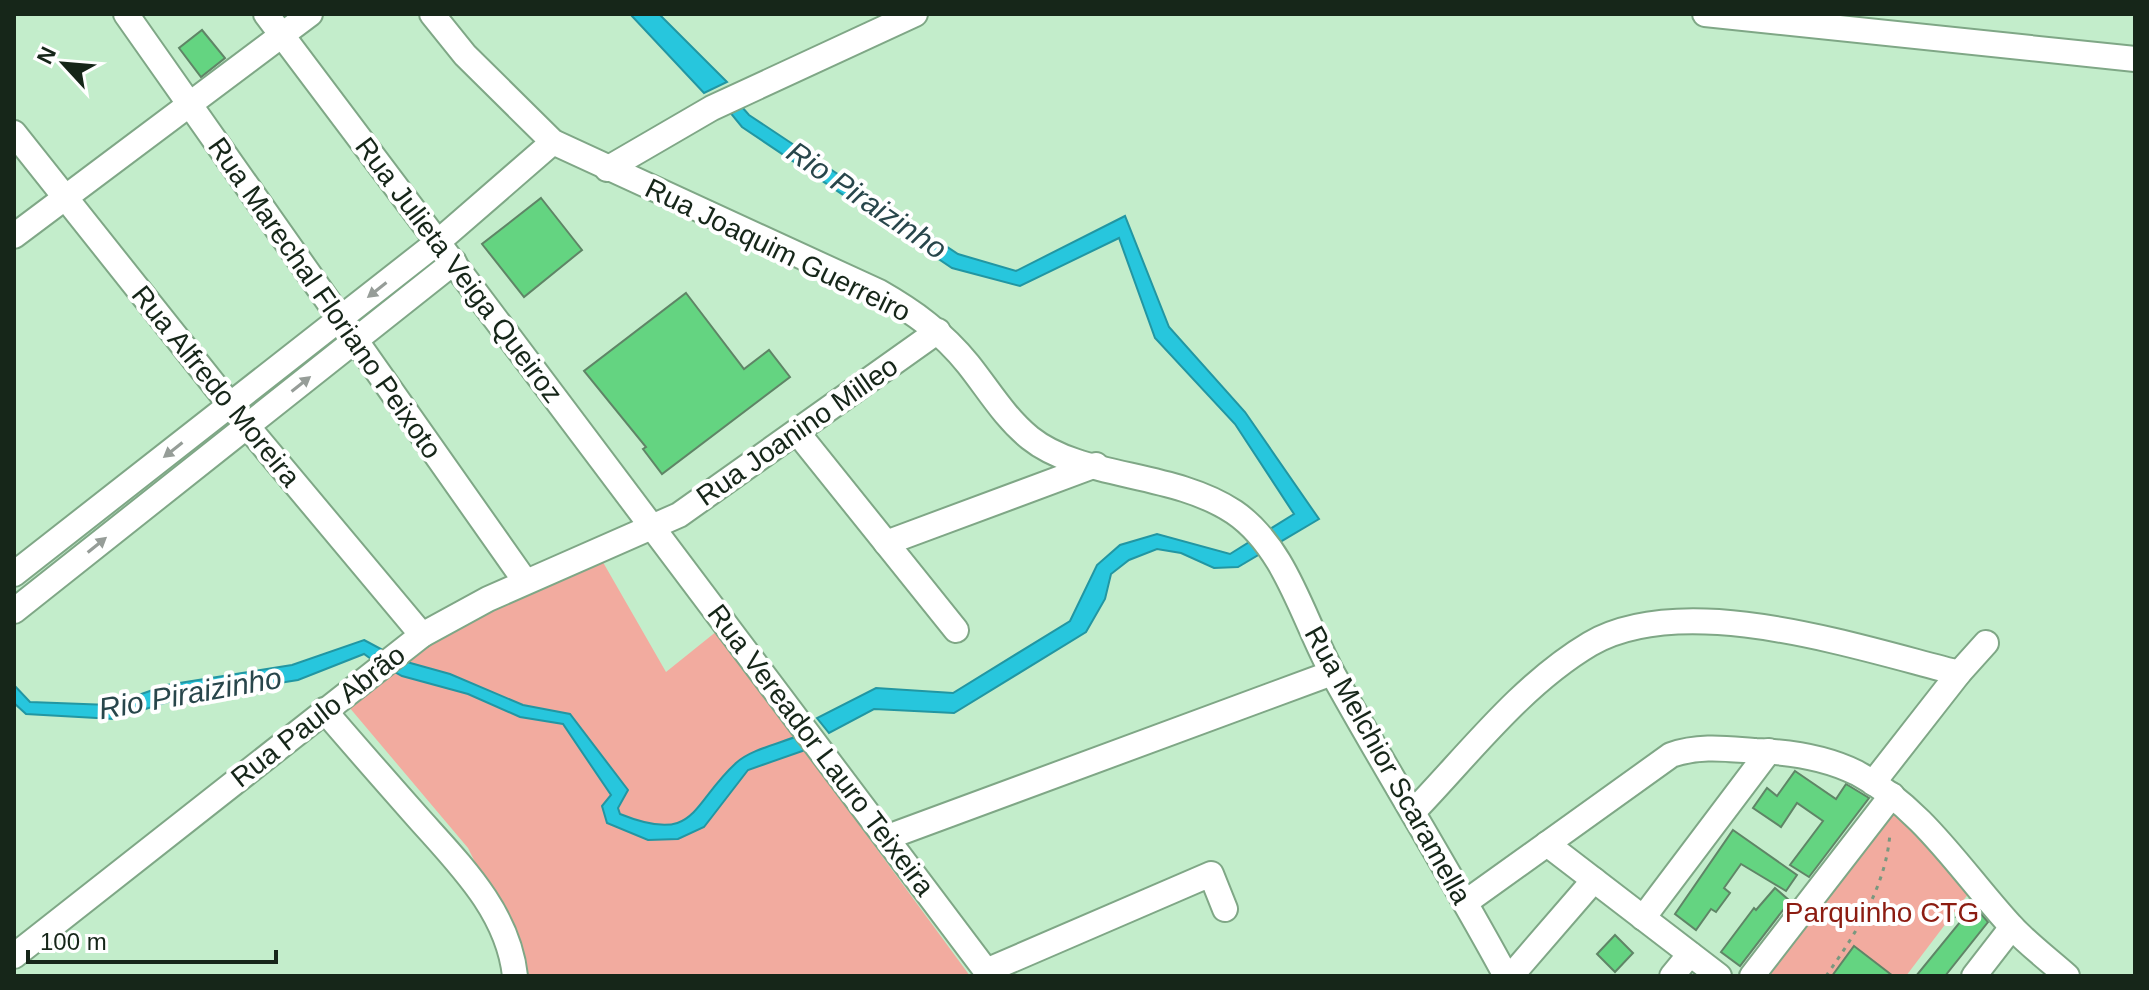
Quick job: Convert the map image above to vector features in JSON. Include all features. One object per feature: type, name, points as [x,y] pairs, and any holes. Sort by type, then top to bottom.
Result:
[{"type":"street","name":"Rua Marechal Floriano Peixoto","points":[[126,14],[354,343],[525,581]]},
{"type":"street","name":"Rua Julieta Veiga Queiroz","points":[[266,14],[652,526]]},
{"type":"street","points":[[14,236],[310,14]]},
{"type":"street","name":"Rua Joaquim Guerreiro","points":[[432,14],[465,55],[553,142],[879,292],[938,331],[1007,416],[1031,439],[1052,452],[1203,494],[1235,513],[1257,532]]},
{"type":"street","points":[[607,169],[712,108],[915,14]]},
{"type":"street","points":[[1705,14],[2135,59]]},
{"type":"street","name":"Rua Alfredo Moreira","points":[[14,133],[247,426],[422,635]]},
{"type":"street","points":[[52,581],[23,567],[439,241],[553,142]]},
{"type":"street","points":[[14,611],[454,262]]},
{"type":"street","name":"Rua Joanino Milleo","points":[[652,526],[679,515],[938,331]]},
{"type":"street","points":[[797,432],[956,630]]},
{"type":"street","points":[[886,543],[1096,465]]},
{"type":"street","name":"Rua Paulo Abrão","points":[[14,956],[422,635],[525,581],[652,526]]},
{"type":"street","name":"Rua Vereador Lauro Teixeira","points":[[652,526],[988,973]]},
{"type":"street","name":"Rua Melchior Scaramella","points":[[1257,532],[1272,554],[1332,673],[1509,976]]},
{"type":"street","points":[[1413,812],[1523,697],[1566,660],[1593,642],[1634,628],[1695,621],[1758,627],[1959,673]]},
{"type":"street","points":[[1752,976],[1883,789],[1959,673],[1986,643]]},
{"type":"street","points":[[888,837],[1332,673]]},
{"type":"street","points":[[324,710],[475,884],[503,931],[512,955],[515,976]]},
{"type":"street","points":[[1466,902],[1671,755],[1708,748],[1769,751],[1814,758],[1855,772],[1883,789],[1915,815],[2012,927],[2067,976]]},
{"type":"street","points":[[1643,918],[1769,751]]},
{"type":"street","points":[[1547,844],[1719,976]]},
{"type":"street","points":[[988,973],[1211,874],[1225,909]]},
{"type":"street","points":[[1509,976],[1594,880]]},
{"type":"street","points":[[1974,976],[2012,927]]},
{"type":"street","points":[[1672,976],[1690,954]]},
{"type":"street","points":[[14,968],[20,976]]},
{"type":"path","points":[[1826,976],[1858,932],[1889,851],[1883,789]]},
{"type":"green space","points":[[600,557],[666,672],[717,631],[970,976],[521,976],[521,955],[468,848],[349,707],[433,636]]},
{"type":"green space","name":"Parquinho CTG","points":[[1892,805],[1969,893],[1906,976],[1760,976]]},
{"type":"water","points":[[630,14],[659,14],[727,82],[704,93]]},
{"type":"water","name":"Rio Piraizinho","points":[[734,98],[749,115],[958,254],[1016,271],[1125,216],[1169,327],[1245,412],[1319,519],[1238,567],[1214,568],[1181,553],[1157,549],[1129,560],[1111,574],[1105,599],[1086,632],[954,713],[874,709],[829,733],[817,718],[876,688],[953,693],[1070,621],[1097,565],[1120,545],[1157,534],[1230,554],[1294,514],[1235,424],[1155,338],[1119,238],[1020,286],[952,268],[742,127],[724,105]]},
{"type":"water","name":"Rio Piraizinho","points":[[364,640],[381,649],[371,659],[364,654],[298,680],[174,700],[114,719],[26,714],[14,703],[14,685],[30,702],[110,705],[167,685],[292,665]]},
{"type":"water","points":[[396,659],[450,674],[523,705],[570,714],[628,790],[618,808],[620,814],[645,822],[664,825],[678,823],[690,816],[736,763],[758,750],[800,735],[811,748],[748,770],[704,827],[678,839],[648,840],[607,823],[602,806],[611,795],[563,724],[520,717],[468,694],[402,676],[386,667]]},
{"type":"building","points":[[202,30],[225,58],[201,77],[179,48]]},
{"type":"building","points":[[541,198],[582,250],[524,297],[482,244]]},
{"type":"building","points":[[686,293],[744,369],[769,350],[790,377],[662,474],[643,449],[646,447],[584,371]]},
{"type":"building","points":[[1795,771],[1836,799],[1846,784],[1869,798],[1809,877],[1790,865],[1823,821],[1797,803],[1781,827],[1753,808],[1767,788],[1777,796]]},
{"type":"building","points":[[1733,830],[1797,875],[1786,891],[1741,864],[1724,888],[1730,893],[1716,912],[1711,909],[1696,930],[1675,914]]},
{"type":"building","points":[[1775,888],[1790,901],[1740,966],[1721,952],[1754,908],[1756,910]]},
{"type":"building","points":[[1969,900],[1988,922],[1945,976],[1916,976],[1961,921],[1956,917]]},
{"type":"building","points":[[1615,935],[1633,953],[1615,972],[1597,954]]},
{"type":"building","points":[[1854,946],[1893,976],[1832,976]]}]
